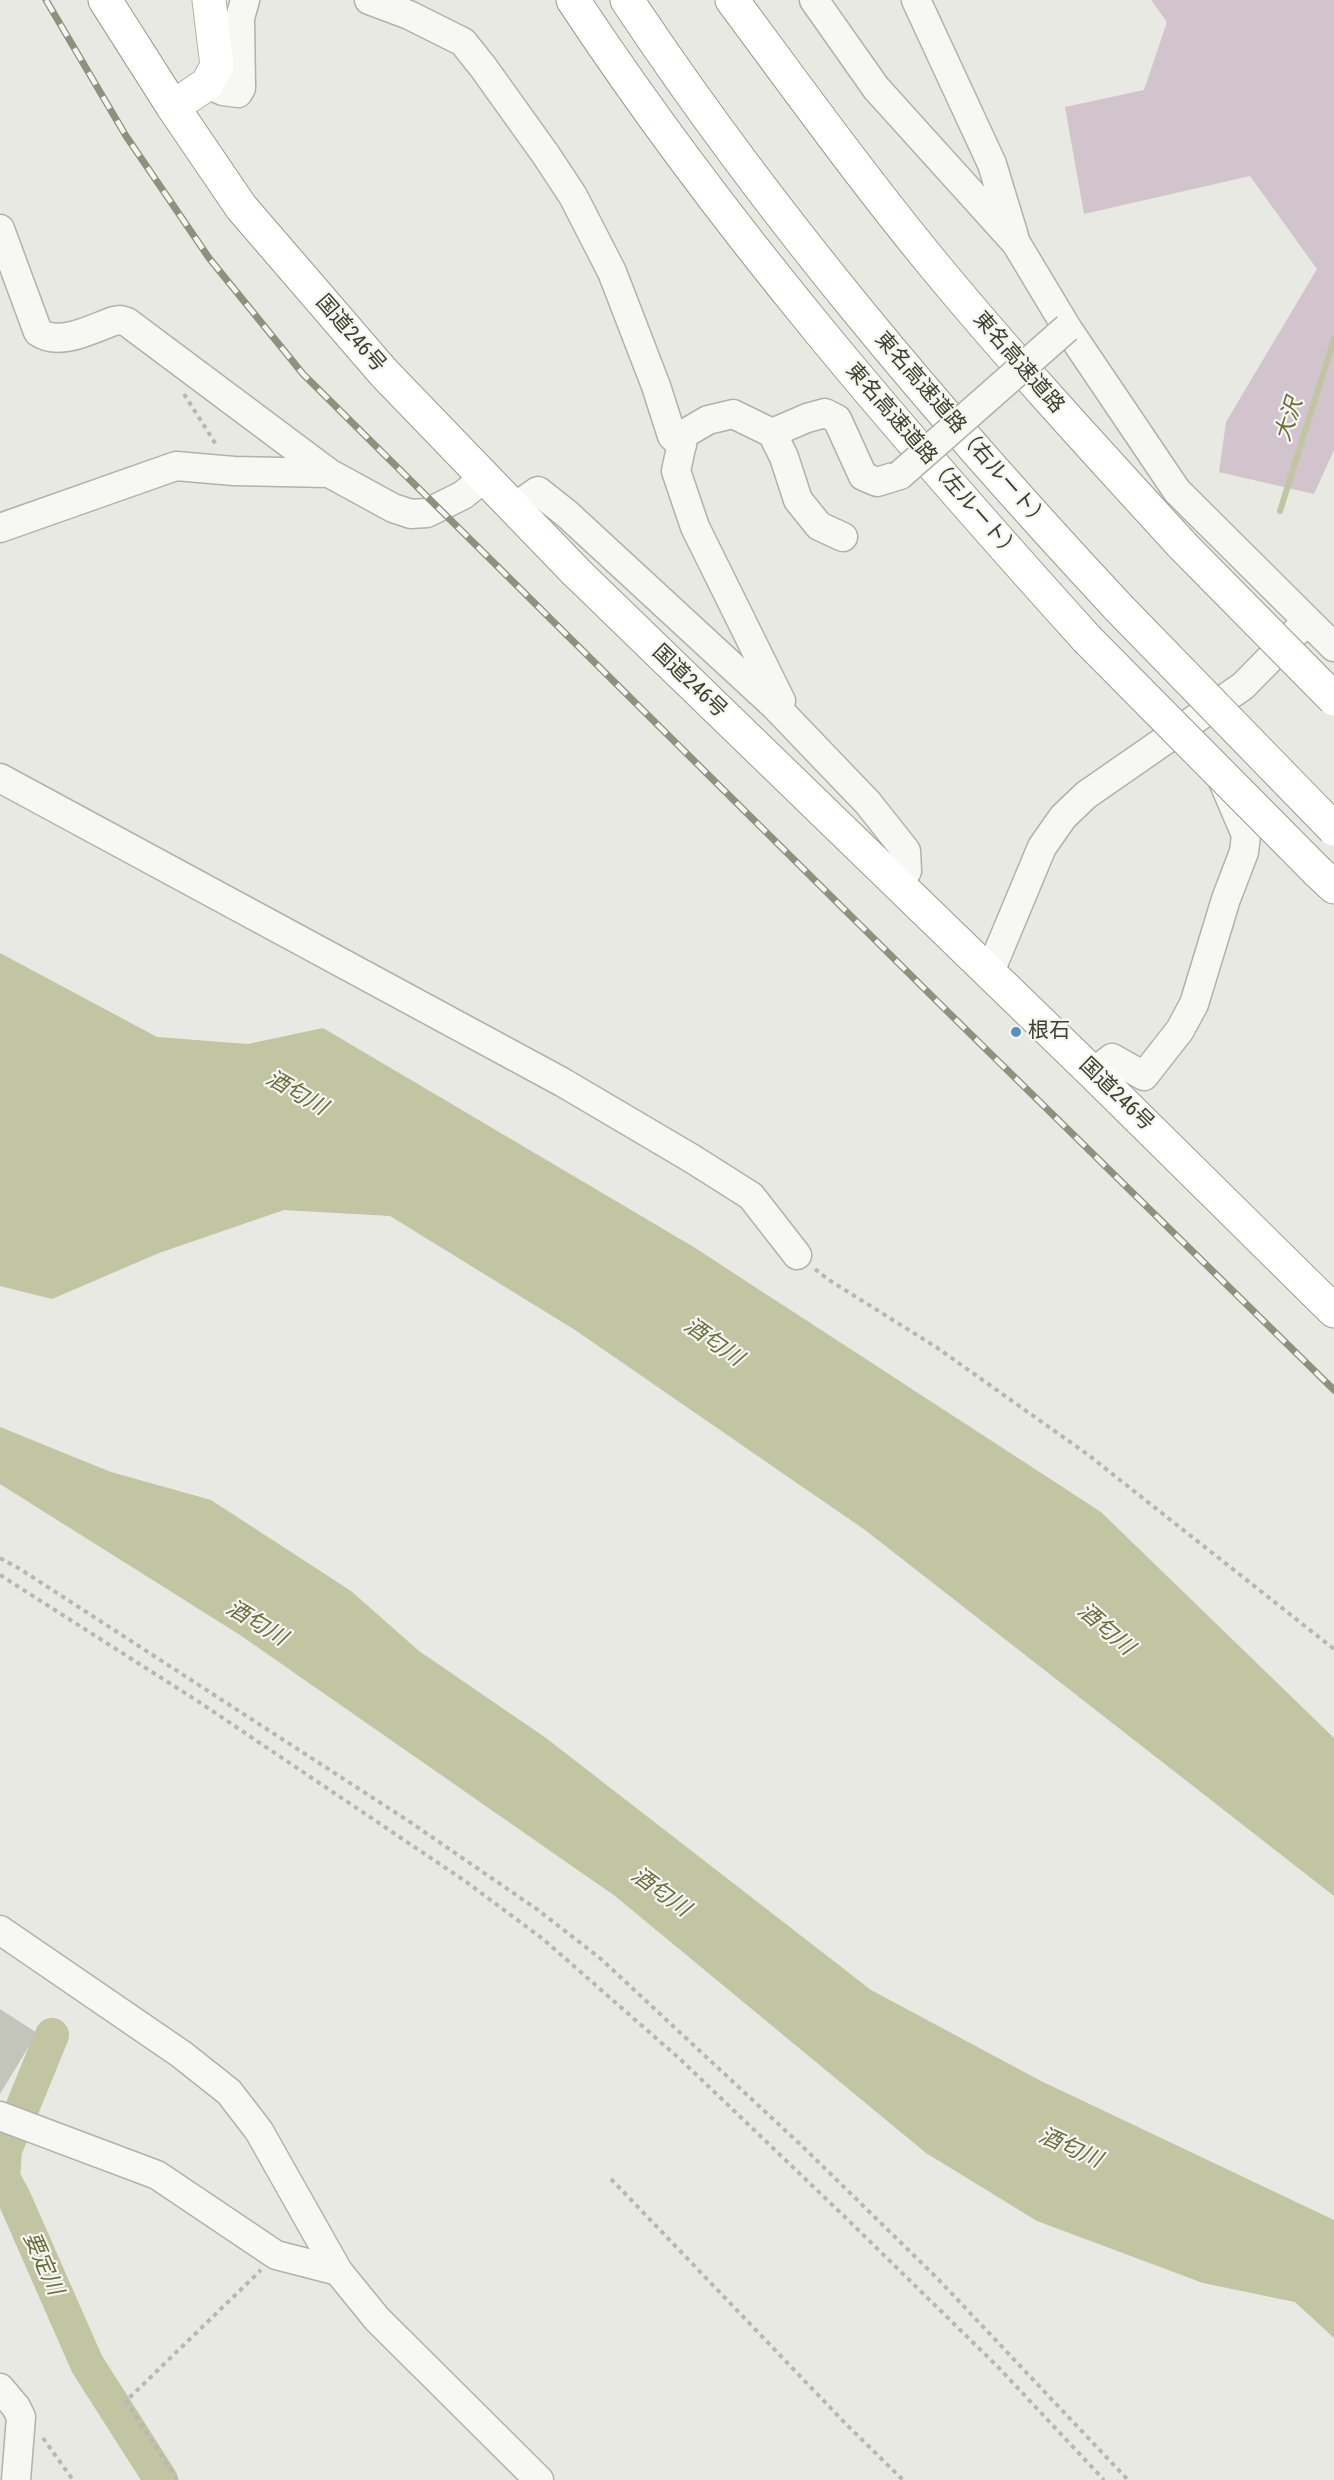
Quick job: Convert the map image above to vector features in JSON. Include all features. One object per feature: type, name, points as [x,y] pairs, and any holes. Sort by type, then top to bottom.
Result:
[{"type":"main road","name":"国道246号","points":[[105,0],[172,106],[241,207],[384,374],[514,508],[1334,1311]]},
{"type":"main road","points":[[172,106],[207,84],[217,66],[209,0]]},
{"type":"main road","name":"東名高速道路（左ルート）","points":[[573,0],[679,150],[754,249],[887,414],[1087,639],[1325,879]]},
{"type":"main road","name":"東名高速道路（右ルート）","points":[[627,0],[719,132],[874,332],[1027,508],[1119,608],[1334,829]]},
{"type":"main road","name":"東名高速道路","points":[[732,0],[829,131],[932,263],[1033,382],[1183,546],[1334,699]]},
{"type":"street","points":[[207,84],[223,91],[238,93],[241,88],[240,18],[245,0]]},
{"type":"street","points":[[369,0],[409,15],[463,42],[496,84],[573,196],[612,272],[657,386],[672,436],[682,445]]},
{"type":"street","points":[[814,0],[876,88],[1016,243],[1068,328],[1177,491],[1334,647]]},
{"type":"street","points":[[916,0],[992,164],[1016,243]]},
{"type":"street","points":[[0,229],[38,332],[45,337],[62,339],[114,321],[127,322],[329,473],[393,508],[411,514],[427,513],[438,509],[463,495],[484,478]]},
{"type":"street","points":[[772,433],[825,413],[837,419],[863,476],[878,482],[900,475],[1068,328]]},
{"type":"street","points":[[781,712],[782,702],[695,527],[676,471],[684,434],[708,420],[733,414],[772,433],[784,457],[798,500],[819,525],[843,537]]},
{"type":"street","points":[[0,528],[176,466],[234,471],[329,473]]},
{"type":"street","points":[[514,508],[538,491],[593,538],[781,712],[867,803],[906,851],[907,871],[896,884]]},
{"type":"street","points":[[989,974],[1042,847],[1063,818],[1086,795],[1243,686],[1307,620]]},
{"type":"street","points":[[1094,1074],[1112,1058],[1144,1076],[1180,1030],[1194,1004],[1226,899],[1244,852],[1246,835],[1197,718]]},
{"type":"street","points":[[0,778],[562,1082],[691,1158],[751,1196],[797,1255]]},
{"type":"street","points":[[0,1930],[181,2054],[229,2092],[259,2131],[338,2271],[377,2319],[539,2480]]},
{"type":"street","points":[[0,2116],[157,2175],[276,2255],[338,2271]]},
{"type":"street","points":[[0,2388],[16,2406],[21,2417],[16,2480]]},
{"type":"path","points":[[178,386],[234,471]]},
{"type":"path","points":[[797,1255],[829,1280],[936,1347],[1087,1454],[1334,1649]]},
{"type":"path","points":[[0,1558],[151,1653],[410,1822],[538,1910],[601,1959],[802,2146],[937,2278],[1128,2480]]},
{"type":"path","points":[[0,1575],[196,1700],[465,1881],[543,1939],[681,2060],[838,2210],[999,2368],[1104,2480]]},
{"type":"path","points":[[611,2179],[846,2424],[903,2480]]},
{"type":"path","points":[[177,2480],[126,2401],[276,2255]]},
{"type":"path","points":[[21,2417],[35,2427],[73,2480]]},
{"type":"shaded area","points":[[1151,0],[1334,0],[1334,450],[1314,494],[1219,472],[1226,422],[1317,269],[1250,176],[1084,214],[1065,107],[1144,90],[1167,22]]},
{"type":"water","name":"酒匂川","points":[[0,953],[157,1037],[248,1044],[323,1028],[692,1246],[1101,1512],[1334,1738],[1334,1896],[865,1530],[575,1330],[390,1216],[284,1210],[159,1253],[52,1299],[0,1286]]},
{"type":"water","name":"酒匂川","points":[[0,1427],[111,1472],[211,1500],[351,1591],[419,1651],[546,1738],[871,1990],[1041,2081],[1334,2220],[1334,2338],[1295,2302],[1203,2283],[1037,2221],[926,2153],[615,1896],[240,1635],[0,1484]]},
{"type":"building","points":[[0,2009],[37,2033],[0,2094]]},
{"type":"waterway","name":"大沢","points":[[1280,511],[1334,339]]},
{"type":"waterway","name":"要定川","points":[[52,2035],[5,2150],[3,2178],[15,2200],[87,2364],[161,2480]]},
{"type":"railway","points":[[46,0],[126,136],[209,258],[303,374],[1334,1390]]},
{"type":"place","name":"根石","points":[[1016,1032]]}]
